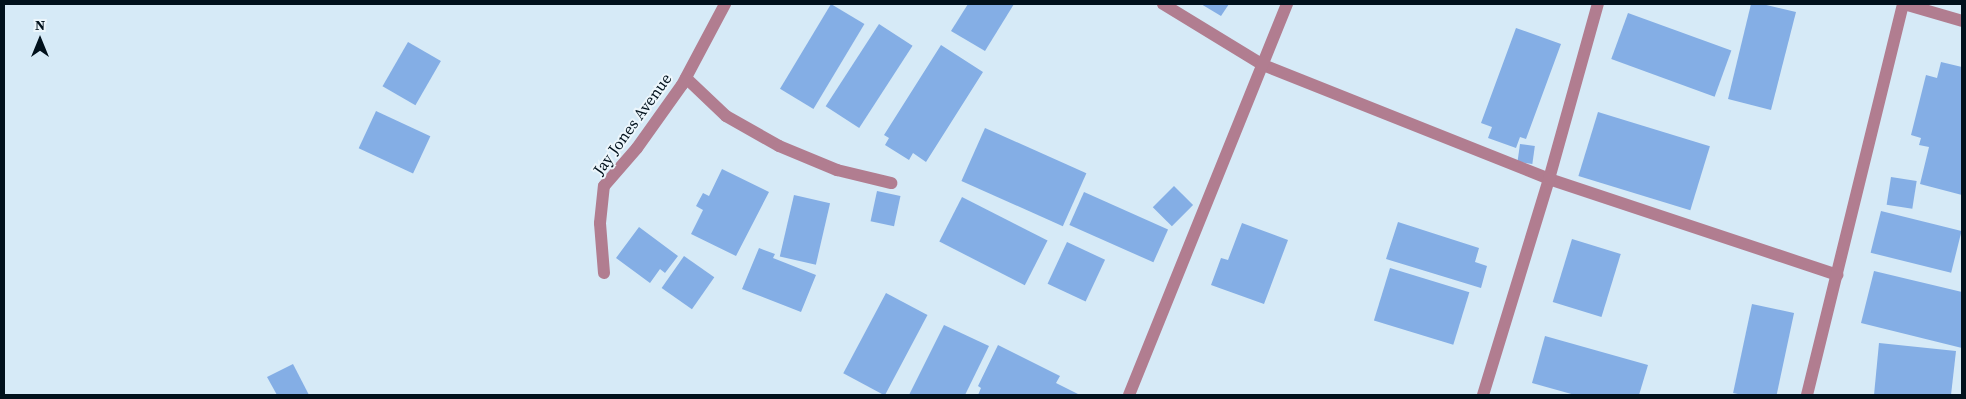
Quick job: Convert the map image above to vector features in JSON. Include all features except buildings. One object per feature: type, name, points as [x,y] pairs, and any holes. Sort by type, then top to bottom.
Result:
[{"type":"street","name":"Jay Jones Avenue","points":[[604,273],[600,223],[604,186],[637,148],[686,78],[725,4]]},
{"type":"street","points":[[1164,4],[1263,65],[1549,179],[1837,275]]},
{"type":"street","points":[[1129,395],[1287,4]]},
{"type":"street","points":[[1483,395],[1549,179],[1598,4]]},
{"type":"street","points":[[1807,395],[1904,4],[1962,21]]},
{"type":"street","points":[[686,78],[726,116],[779,146],[837,170],[891,183]]}]
